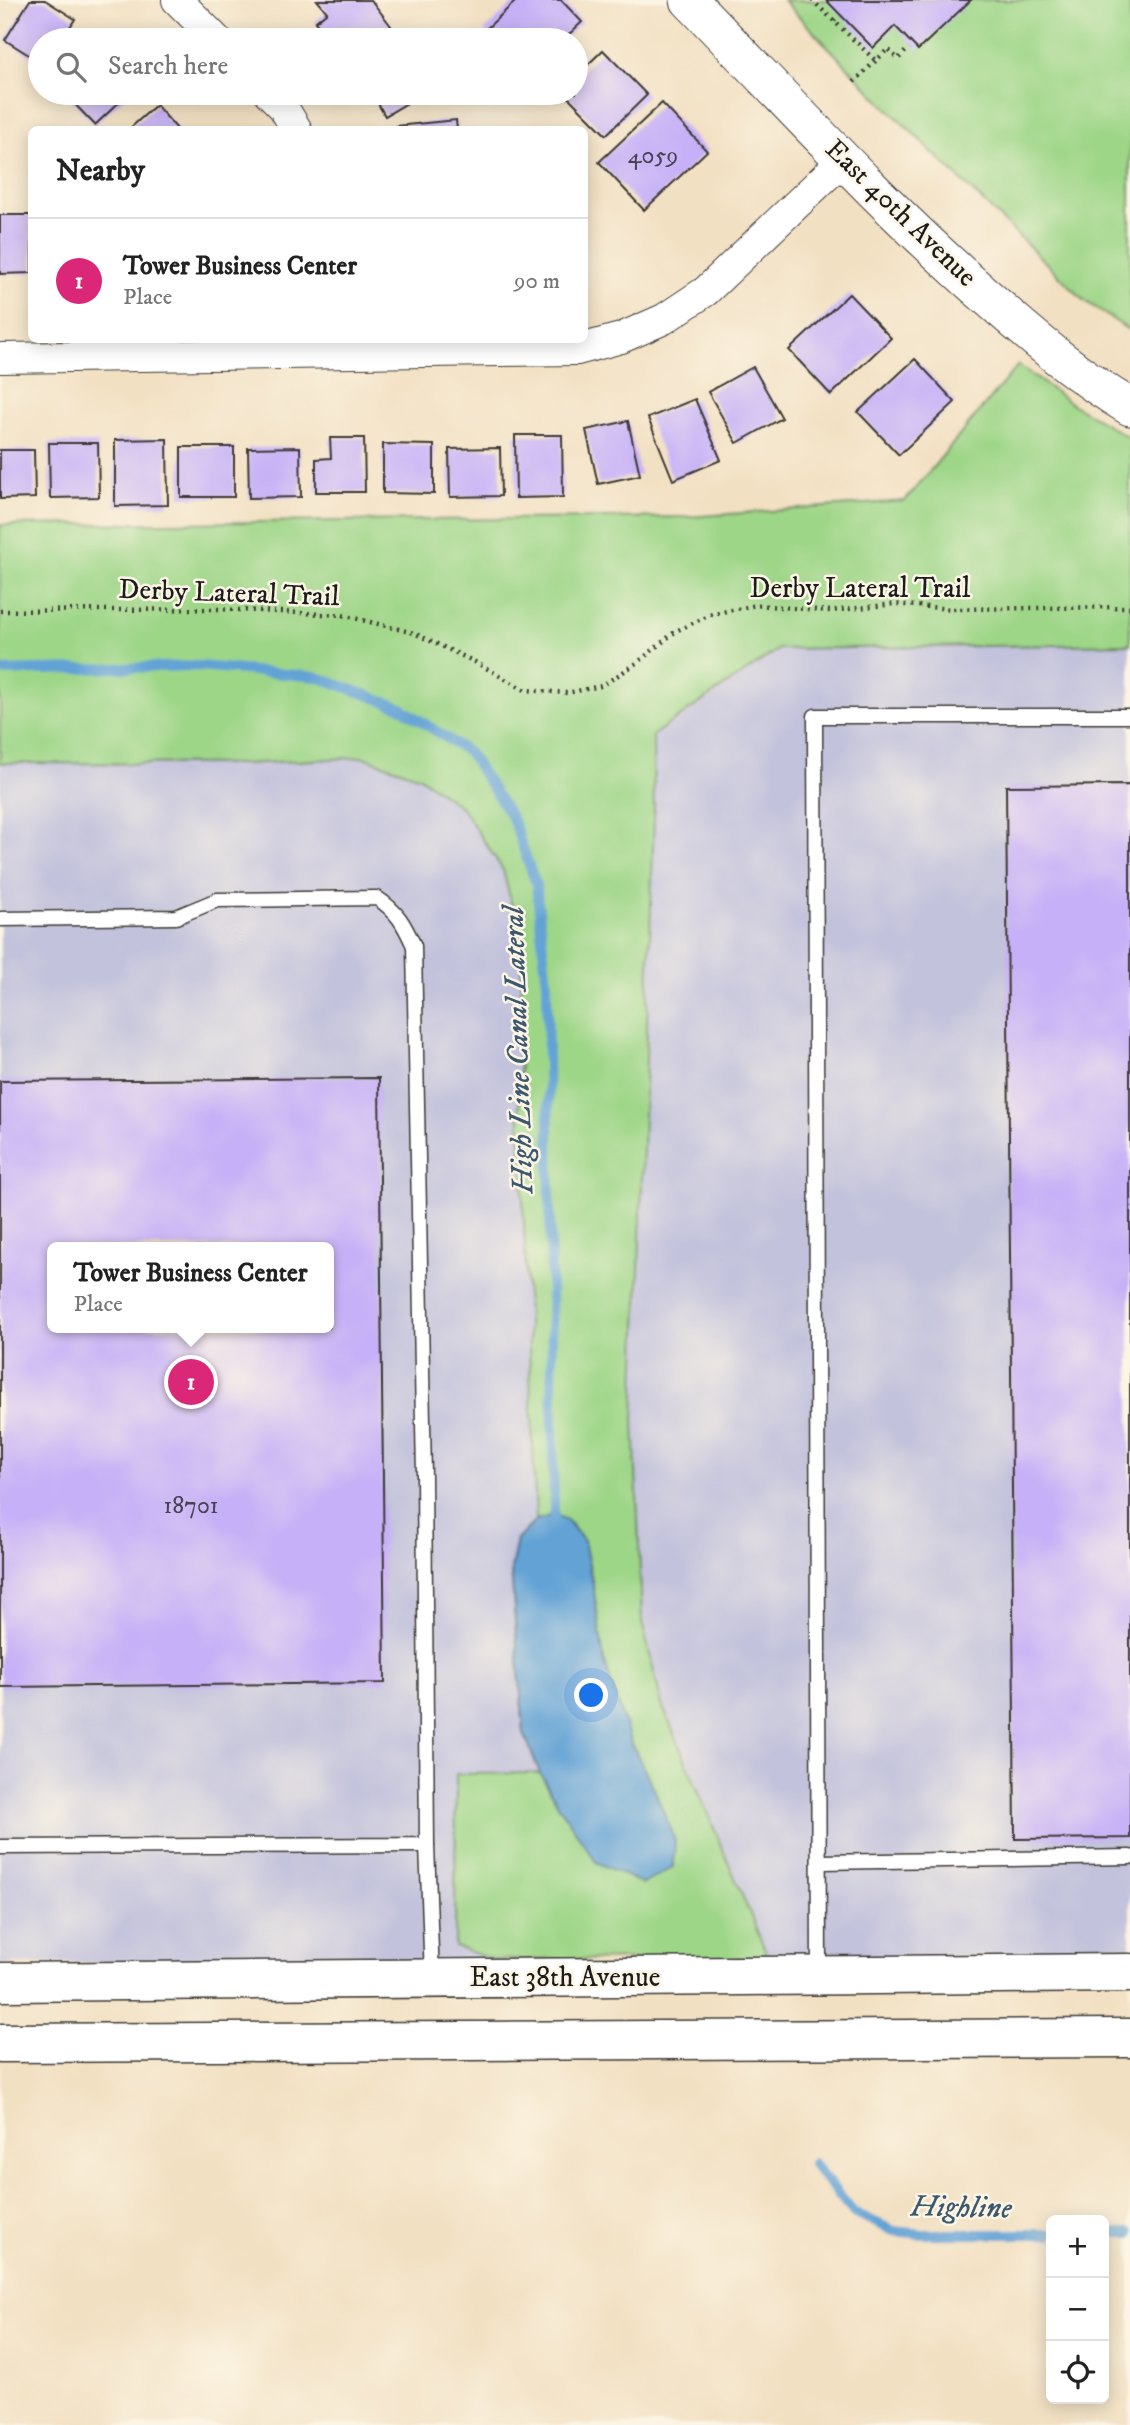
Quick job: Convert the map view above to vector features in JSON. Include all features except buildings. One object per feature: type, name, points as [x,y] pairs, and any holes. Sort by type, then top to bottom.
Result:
[{"type":"main road","name":"East 38th Avenue","points":[[0,1982],[1130,1973]]},
{"type":"main road","points":[[0,2043],[1130,2038]]},
{"type":"street","points":[[177,0],[205,28]]},
{"type":"street","name":"East 40th Avenue","points":[[688,0],[942,258],[1032,336],[1100,389],[1130,407]]},
{"type":"street","points":[[281,105],[295,126]]},
{"type":"street","points":[[0,358],[327,347],[578,350],[621,338],[664,319],[706,291],[844,159]]},
{"type":"lane","points":[[819,1976],[815,716],[1130,716]]},
{"type":"lane","points":[[0,919],[176,917],[217,900],[377,898],[394,909],[414,946],[424,1462],[427,1845],[432,1977]]},
{"type":"lane","points":[[0,1847],[427,1845]]},
{"type":"lane","points":[[819,1862],[1130,1857]]},
{"type":"path","points":[[812,0],[876,61]]},
{"type":"path","points":[[834,21],[839,16]]},
{"type":"path","points":[[854,82],[888,49],[898,59],[909,48]]},
{"type":"path","name":"Derby Lateral Trail","points":[[0,611],[217,609],[342,615],[414,633],[525,690],[567,693],[601,686],[637,663],[676,631],[712,614],[757,605],[830,611],[894,604],[952,609],[1130,607]]},
{"type":"shaded area","points":[[1130,644],[1130,1953],[769,1959],[662,1705],[642,1622],[634,1420],[654,815],[653,734],[779,649]]},
{"type":"shaded area","points":[[364,757],[420,777],[462,808],[503,870],[522,947],[519,1100],[536,1520],[517,1540],[511,1569],[524,1733],[540,1773],[456,1774],[495,1960],[0,1964],[0,763],[244,764]]},
{"type":"green space","points":[[783,0],[1130,0],[1130,331],[1085,301],[884,105]]},
{"type":"green space","points":[[1018,365],[1072,404],[1130,438],[1130,644],[779,649],[653,735],[654,815],[634,1420],[642,1622],[662,1705],[769,1959],[495,1960],[455,1947],[456,1774],[540,1773],[524,1733],[511,1569],[517,1540],[536,1520],[519,1100],[522,947],[503,870],[462,808],[420,777],[364,757],[244,764],[0,763],[0,525],[688,517],[905,501]]},
{"type":"water","points":[[554,1515],[567,1520],[584,1541],[604,1660],[630,1740],[675,1841],[673,1867],[643,1884],[596,1862],[540,1773],[524,1733],[511,1569],[517,1540],[536,1520]]},
{"type":"waterway","name":"High Line Canal Lateral","points":[[0,671],[199,666],[317,677],[400,707],[469,753],[512,818],[536,884],[547,984],[554,1515]]},
{"type":"waterway","name":"Highline","points":[[813,2164],[853,2212],[894,2231],[923,2234],[1046,2234]]},
{"type":"waterway","name":"Highline","points":[[1109,2233],[1130,2233]]},
{"type":"place","name":"Tower Business Center","points":[[191,1382]]}]
